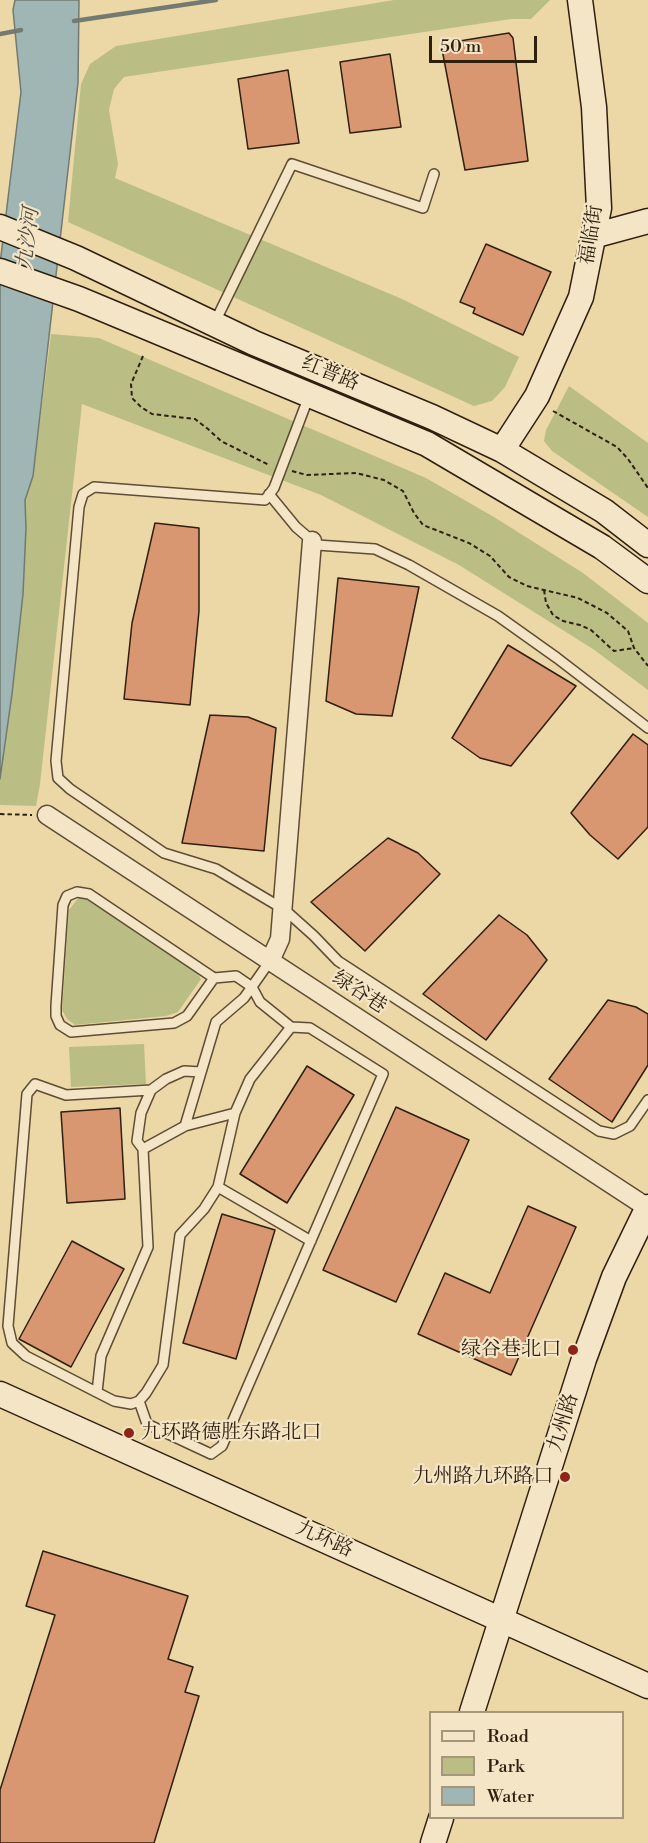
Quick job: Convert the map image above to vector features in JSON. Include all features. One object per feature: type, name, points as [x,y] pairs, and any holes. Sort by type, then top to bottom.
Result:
[{"type":"street","name":"福临街","points":[[502,450],[537,396],[581,297],[599,208],[594,107],[580,0]]},
{"type":"street","points":[[593,236],[648,221]]},
{"type":"street","name":"红普路","points":[[0,227],[76,258],[254,344],[432,417],[502,450],[604,511],[648,545]]},
{"type":"street","name":"红普路","points":[[0,271],[79,299],[427,444],[602,547],[648,581]]},
{"type":"street","points":[[270,961],[279,939],[282,909],[312,541]]},
{"type":"street","name":"绿谷巷","points":[[47,815],[648,1207]]},
{"type":"street","name":"九州路","points":[[473,1711],[584,1359],[614,1277],[648,1207]]},
{"type":"street","name":"九环路","points":[[0,1394],[648,1686]]},
{"type":"street","points":[[433,1843],[441,1819]]},
{"type":"lane","points":[[214,324],[291,164],[423,208],[434,174]]},
{"type":"lane","points":[[309,395],[281,468],[265,500],[248,501],[94,487],[83,494],[79,507],[56,761],[58,778],[70,789],[165,853],[216,869],[282,909],[314,936],[338,962],[599,1131],[614,1134],[630,1126],[648,1100]]},
{"type":"lane","points":[[269,494],[296,527],[312,541],[327,547],[375,549],[409,565],[498,616],[648,728]]},
{"type":"lane","points":[[139,1401],[147,1424],[211,1454],[222,1446],[383,1074],[310,1028],[291,1027],[260,1002],[252,987],[236,976],[214,978],[89,894],[77,892],[67,896],[63,905],[56,1016],[60,1025],[71,1032],[174,1023],[187,1016],[214,978]]},
{"type":"lane","points":[[184,1126],[216,1022],[244,998],[270,961]]},
{"type":"lane","points":[[151,1090],[66,1095],[35,1084],[27,1094],[8,1326],[12,1343],[26,1356],[114,1401],[131,1404],[139,1401],[162,1365],[180,1235],[204,1209],[218,1187],[235,1113],[250,1079],[291,1027]]},
{"type":"lane","points":[[97,1392],[101,1356],[148,1247],[143,1149],[137,1141],[141,1113],[151,1090],[166,1079],[184,1071],[201,1072]]},
{"type":"lane","points":[[143,1149],[184,1126],[235,1113]]},
{"type":"lane","points":[[218,1187],[310,1241]]},
{"type":"path","points":[[143,356],[131,384],[132,398],[152,414],[195,419],[221,441],[264,464],[308,476],[356,473],[384,480],[403,491],[423,525],[470,543],[490,556],[509,577],[527,586],[578,598],[607,613],[628,631],[634,648],[648,666]]},
{"type":"path","points":[[553,411],[617,447],[648,488]]},
{"type":"path","points":[[544,590],[546,603],[553,615],[563,621],[591,630],[614,651],[634,648]]},
{"type":"path","points":[[1,814],[47,815]]},
{"type":"green space","points":[[394,0],[550,0],[531,19],[511,19],[124,77],[114,89],[109,110],[118,164],[115,178],[402,299],[519,357],[505,387],[492,401],[474,406],[68,222],[81,84],[90,64],[116,46]]},
{"type":"green space","points":[[51,334],[99,338],[426,478],[494,517],[583,573],[648,623],[648,690],[593,649],[459,565],[321,495],[82,404],[36,806],[0,805],[0,779],[26,528],[25,500],[33,476]]},
{"type":"green space","points":[[569,386],[648,443],[648,517],[552,451],[544,441],[546,430]]},
{"type":"green space","points":[[79,897],[86,899],[197,972],[201,979],[178,1012],[166,1016],[75,1025],[67,1019],[62,1010],[69,910]]},
{"type":"green space","points":[[144,1044],[146,1084],[71,1087],[69,1047]]},
{"type":"water","name":"九沙河","points":[[15,0],[79,0],[78,83],[33,476],[25,500],[23,594],[0,779],[0,264],[21,92],[13,10]]},
{"type":"building","points":[[509,33],[513,38],[528,161],[465,170],[441,44]]},
{"type":"building","points":[[390,54],[401,127],[350,133],[340,62]]},
{"type":"building","points":[[288,70],[299,143],[248,149],[238,79]]},
{"type":"building","points":[[486,244],[551,272],[523,335],[473,313],[475,308],[460,302]]},
{"type":"building","points":[[155,523],[199,528],[199,611],[190,705],[124,699],[132,623]]},
{"type":"building","points":[[338,578],[419,587],[392,716],[356,714],[326,701]]},
{"type":"building","points":[[508,645],[576,686],[511,766],[480,758],[452,738]]},
{"type":"building","points":[[210,715],[248,717],[276,728],[264,851],[182,843]]},
{"type":"building","points":[[633,734],[648,745],[648,827],[618,859],[590,835],[571,813]]},
{"type":"building","points":[[388,838],[418,853],[440,874],[365,951],[311,902]]},
{"type":"building","points":[[499,915],[527,935],[547,960],[486,1040],[423,994]]},
{"type":"building","points":[[608,1000],[636,1007],[648,1014],[648,1065],[612,1122],[549,1079]]},
{"type":"building","points":[[307,1066],[354,1095],[287,1203],[240,1174]]},
{"type":"building","points":[[396,1107],[469,1140],[396,1302],[323,1270]]},
{"type":"building","points":[[120,1108],[125,1199],[67,1203],[61,1112]]},
{"type":"building","points":[[528,1206],[576,1227],[511,1375],[418,1334],[445,1273],[490,1293]]},
{"type":"building","points":[[222,1214],[275,1230],[236,1359],[183,1343]]},
{"type":"building","points":[[72,1241],[124,1269],[71,1367],[19,1339]]},
{"type":"building","points":[[43,1551],[188,1596],[168,1659],[193,1667],[185,1692],[199,1696],[154,1843],[0,1843],[0,1790],[55,1615],[26,1606]]},
{"type":"waterway","points":[[74,21],[216,0]]},
{"type":"waterway","points":[[0,34],[21,30]]},
{"type":"place","name":"绿谷巷北口","points":[[573,1350]]},
{"type":"place","name":"九环路德胜东路北口","points":[[129,1433]]},
{"type":"place","name":"九州路九环路口","points":[[565,1477]]}]
